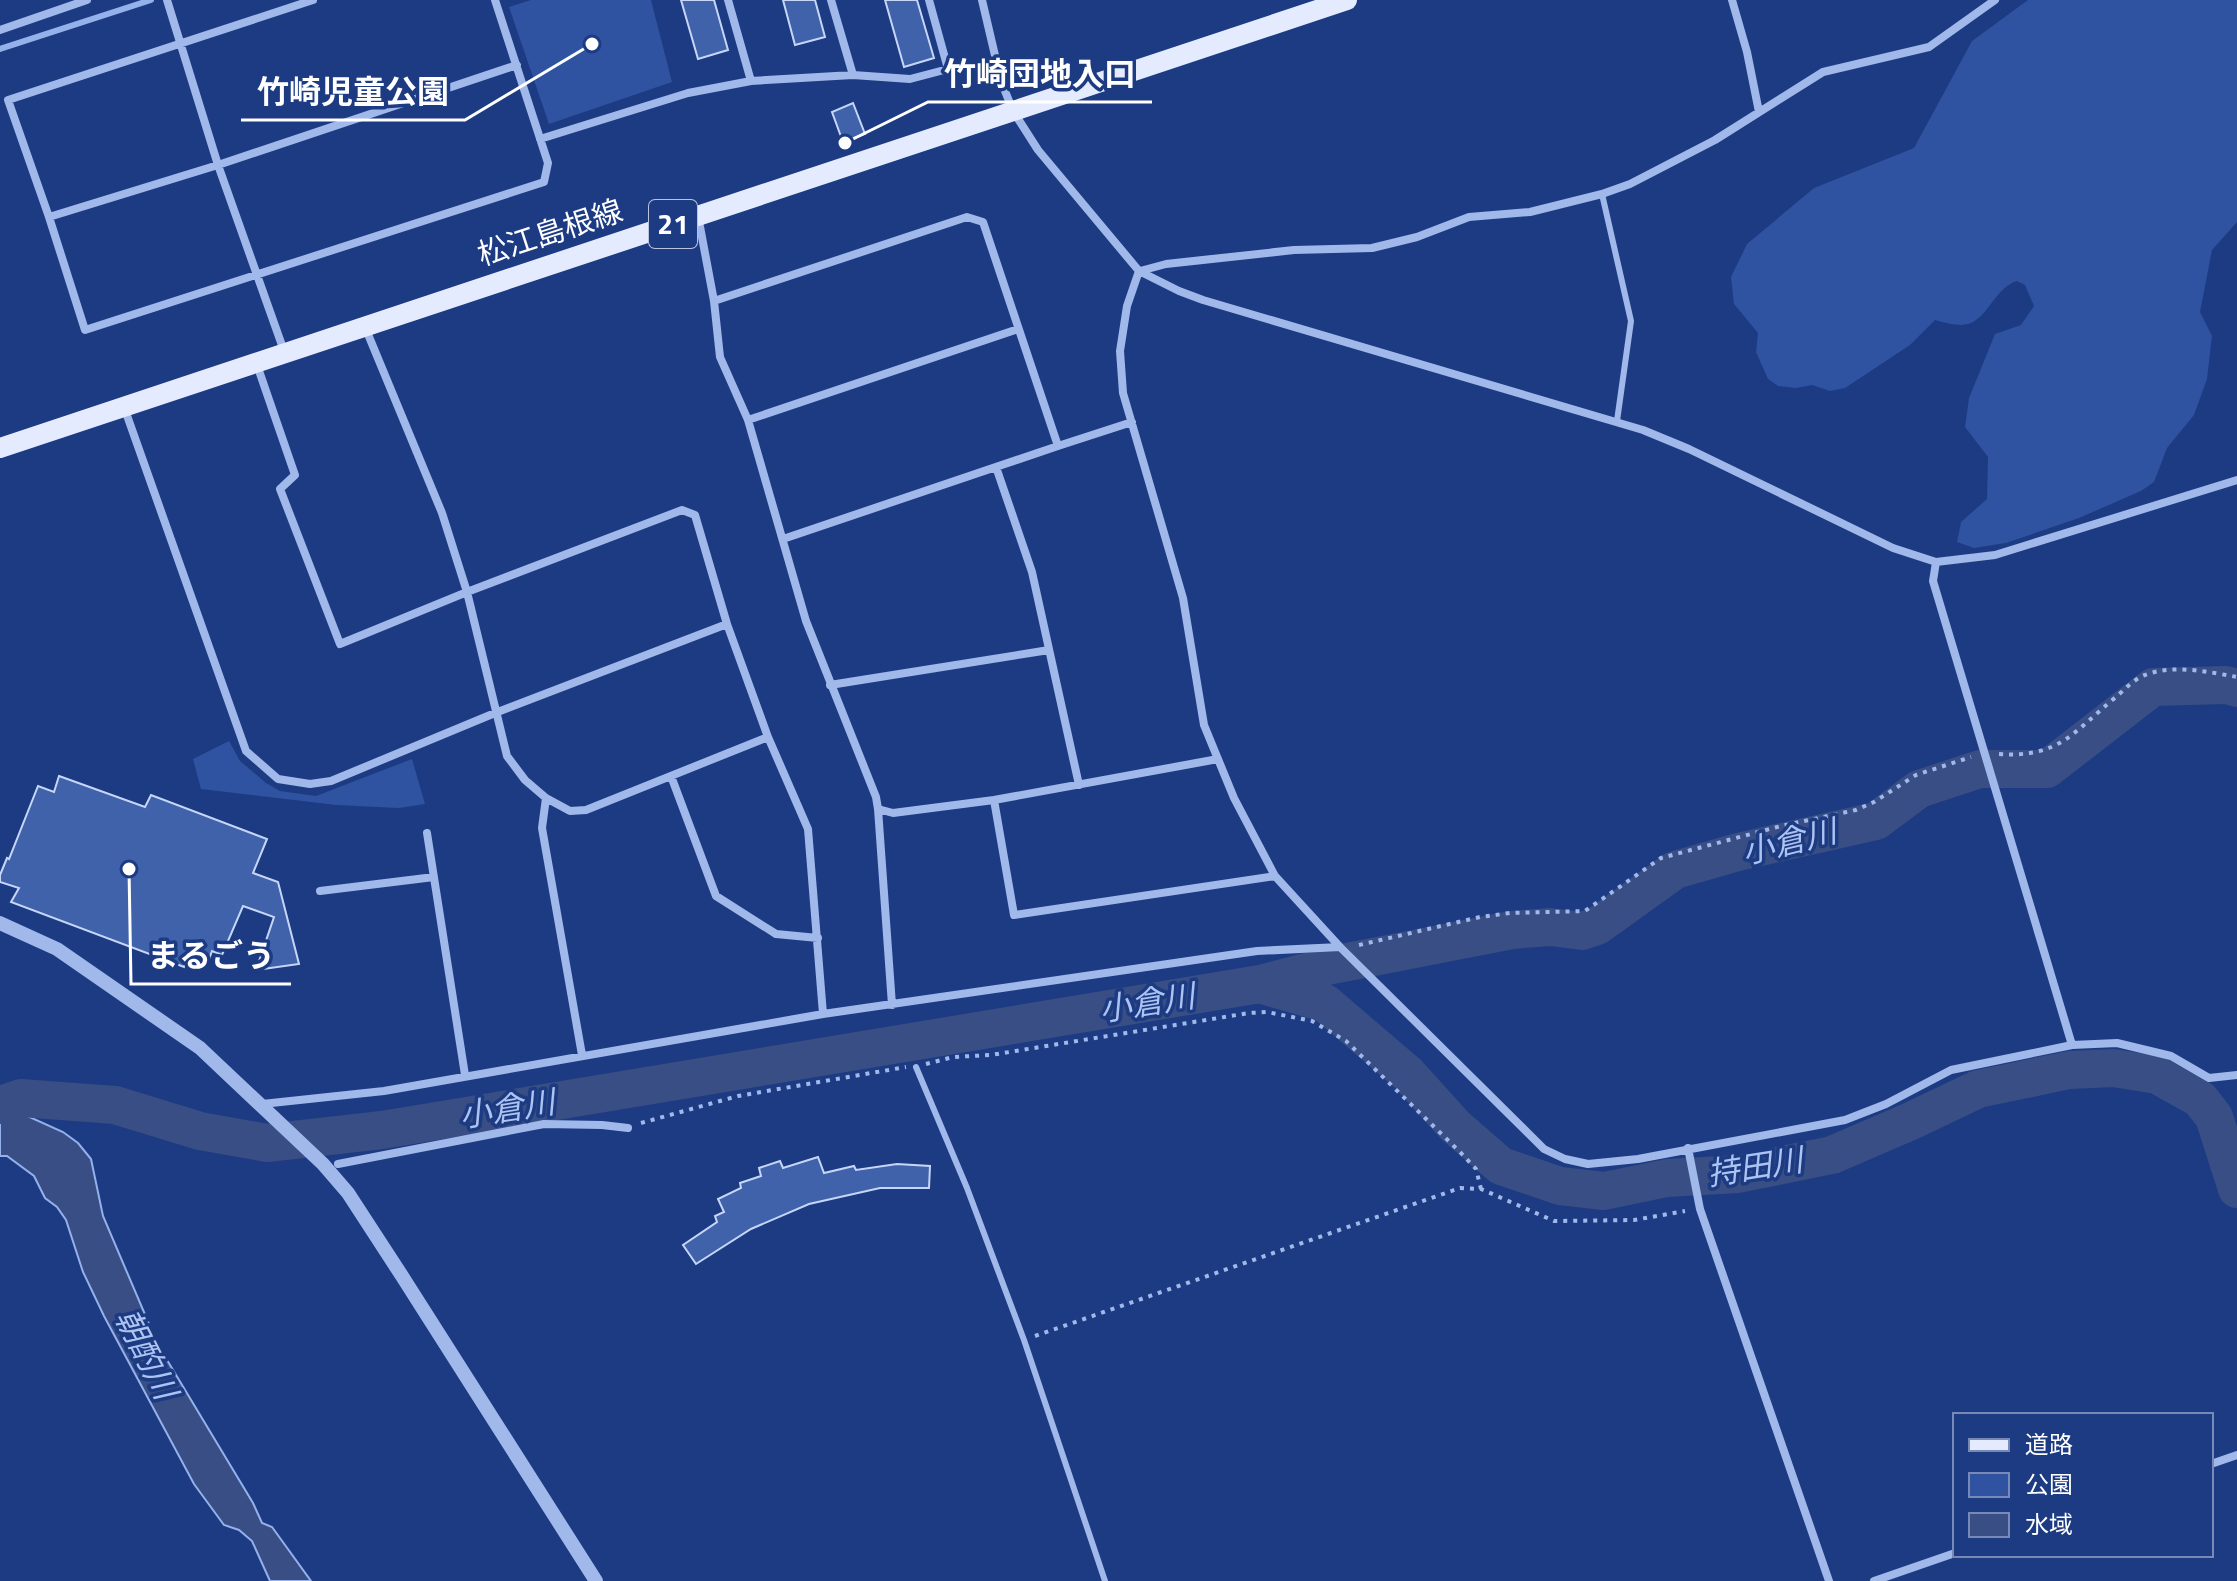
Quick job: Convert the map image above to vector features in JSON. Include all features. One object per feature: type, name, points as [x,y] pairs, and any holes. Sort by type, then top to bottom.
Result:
[{"type":"main road","name":"松江島根線","points":[[0,448],[284,351],[1347,0]]},
{"type":"street","points":[[0,30],[87,0]]},
{"type":"street","points":[[167,0],[218,165],[284,351]]},
{"type":"street","points":[[313,0],[291,3],[181,45],[8,100],[85,330],[544,182],[548,163],[495,0]]},
{"type":"street","points":[[728,0],[751,81]]},
{"type":"street","points":[[831,0],[853,75]]},
{"type":"street","points":[[540,139],[688,93],[751,81],[853,75],[910,79],[948,69],[929,0]]},
{"type":"street","points":[[982,0],[1001,81],[1013,111],[1038,150],[1139,271],[1179,291],[1617,421],[1689,449],[1893,548],[1936,562],[1995,555],[2237,480]]},
{"type":"street","points":[[1732,0],[1759,112]]},
{"type":"street","points":[[1139,271],[1166,264],[1294,250],[1372,248],[1417,237],[1469,217],[1530,212],[1602,194],[1666,166],[1823,72],[1929,47],[1995,0]]},
{"type":"street","points":[[49,217],[218,165],[517,65]]},
{"type":"street","points":[[698,216],[714,301],[720,357],[748,420],[806,621],[876,797],[892,1005]]},
{"type":"street","points":[[714,301],[967,217],[983,222],[1058,446]]},
{"type":"street","points":[[1139,271],[1127,306],[1120,351],[1123,393],[1183,598],[1204,725],[1234,798],[1275,876],[1343,949],[1544,1149],[1565,1159],[1588,1164],[1689,1152],[1845,1120],[1886,1104],[1951,1070],[2072,1045],[2117,1043],[2171,1056],[2209,1078],[2237,1075]]},
{"type":"street","points":[[365,326],[442,513],[467,592],[507,756],[525,780],[546,798],[570,811],[586,810],[768,737]]},
{"type":"street","points":[[748,420],[1018,329]]},
{"type":"street","points":[[256,361],[295,475],[280,489],[340,644],[682,510],[695,515],[727,624],[768,737],[808,829],[823,1014]]},
{"type":"street","points":[[123,407],[246,751],[278,779],[310,784],[331,781],[495,713],[727,624]]},
{"type":"street","points":[[783,539],[1132,422]]},
{"type":"street","points":[[996,467],[1032,572],[1079,785]]},
{"type":"street","points":[[1936,562],[1933,581],[2072,1045]]},
{"type":"street","points":[[830,685],[1049,650]]},
{"type":"street","points":[[878,809],[893,813],[994,800],[1218,759]]},
{"type":"street","points":[[671,776],[716,896],[776,934],[818,938]]},
{"type":"street","points":[[546,798],[542,828],[582,1055]]},
{"type":"street","points":[[994,800],[1014,915],[1275,876]]},
{"type":"street","points":[[427,833],[465,1075]]},
{"type":"street","points":[[320,891],[434,877]]},
{"type":"street","points":[[0,923],[57,949],[200,1048],[331,1164],[596,1581]]},
{"type":"street","points":[[262,1104],[384,1091],[823,1014],[1257,951],[1343,949]]},
{"type":"street","points":[[331,1164],[544,1124],[628,1128]]},
{"type":"street","points":[[1689,1152],[1699,1205],[1829,1581]]},
{"type":"street","points":[[2213,1463],[2237,1455]]},
{"type":"street","points":[[1874,1581],[1953,1554]]},
{"type":"lane","points":[[1602,194],[1631,321],[1617,421]]},
{"type":"lane","points":[[916,1067],[967,1188],[1024,1340],[1105,1581]]},
{"type":"path","points":[[1343,949],[1480,917],[1585,911],[1661,858],[1856,810],[1916,775],[1986,755],[2046,751],[2063,743],[2145,675],[2167,670],[2205,671],[2237,677]]},
{"type":"path","points":[[628,1128],[738,1096],[901,1067],[916,1067],[953,1057],[991,1055],[1249,1013],[1312,1021],[1346,1041],[1476,1169],[1481,1189]]},
{"type":"path","points":[[1024,1340],[1460,1188],[1481,1189],[1554,1221],[1634,1220],[1699,1205]]},
{"type":"green space","points":[[531,0],[651,0],[672,82],[549,124],[509,7]]},
{"type":"green space","points":[[2028,0],[2237,0],[2237,222],[2212,250],[2200,312],[2212,336],[2207,379],[2194,415],[2167,448],[2154,482],[2141,491],[2079,518],[2006,543],[1974,548],[1957,542],[1961,522],[1987,499],[1988,457],[1965,427],[1969,398],[1995,334],[2021,325],[2034,306],[2025,285],[2017,281],[2008,285],[1984,313],[1970,323],[1958,325],[1935,320],[1910,345],[1845,388],[1830,391],[1812,385],[1796,388],[1778,386],[1768,379],[1756,352],[1758,333],[1734,304],[1731,277],[1747,244],[1814,188],[1914,148],[1972,41]]},
{"type":"green space","points":[[229,741],[240,761],[266,783],[280,791],[316,796],[412,759],[425,804],[399,808],[336,805],[201,789],[193,759]]},
{"type":"water","name":"朝酌川","points":[[0,1089],[101,1098],[139,1107],[165,1124],[119,1113],[102,1111],[92,1116],[42,1105],[23,1110],[25,1115],[63,1132],[78,1143],[91,1159],[103,1216],[158,1345],[262,1523],[272,1527],[311,1581],[270,1581],[252,1541],[239,1530],[224,1525],[194,1484],[104,1316],[83,1272],[66,1220],[57,1207],[45,1198],[34,1176],[7,1156],[0,1156]]},
{"type":"building","points":[[681,0],[714,0],[728,50],[698,59]]},
{"type":"building","points":[[783,0],[815,0],[825,37],[795,45]]},
{"type":"building","points":[[885,0],[917,0],[934,58],[904,67]]},
{"type":"building","points":[[853,103],[865,134],[843,142],[832,112]]},
{"type":"building","points":[[59,776],[145,807],[151,795],[267,839],[253,873],[278,882],[299,964],[256,970],[274,917],[243,906],[222,955],[212,951],[208,962],[189,955],[184,967],[11,902],[19,888],[0,882],[0,875],[38,786],[54,792]]},
{"type":"building","points":[[818,1157],[824,1173],[854,1166],[856,1170],[897,1164],[930,1166],[929,1188],[880,1188],[809,1204],[751,1229],[696,1264],[683,1245],[717,1222],[715,1216],[724,1212],[718,1199],[741,1188],[740,1183],[761,1176],[759,1168],[780,1161],[783,1168]]},
{"type":"waterway","points":[[0,49],[151,0]]},
{"type":"waterway","name":"小倉川","points":[[0,1105],[21,1098],[115,1105],[200,1131],[267,1143],[382,1130],[1260,984],[1332,965],[1512,930],[1550,927],[1582,931],[1597,926],[1675,870],[1738,852],[1876,821],[1919,789],[1980,769],[2047,769],[2153,687],[2226,685],[2237,688]]},
{"type":"waterway","name":"持田川","points":[[1262,985],[1325,1003],[1408,1074],[1455,1126],[1501,1166],[1560,1186],[1604,1191],[1667,1178],[1738,1174],[1832,1155],[1978,1089],[2069,1070],[2114,1068],[2157,1075],[2200,1099],[2214,1117],[2237,1189]]},
{"type":"place","name":"竹崎児童公園","points":[[592,44]]},
{"type":"place","name":"竹崎団地入口","points":[[845,143]]},
{"type":"place","name":"まるごう","points":[[129,869]]}]
